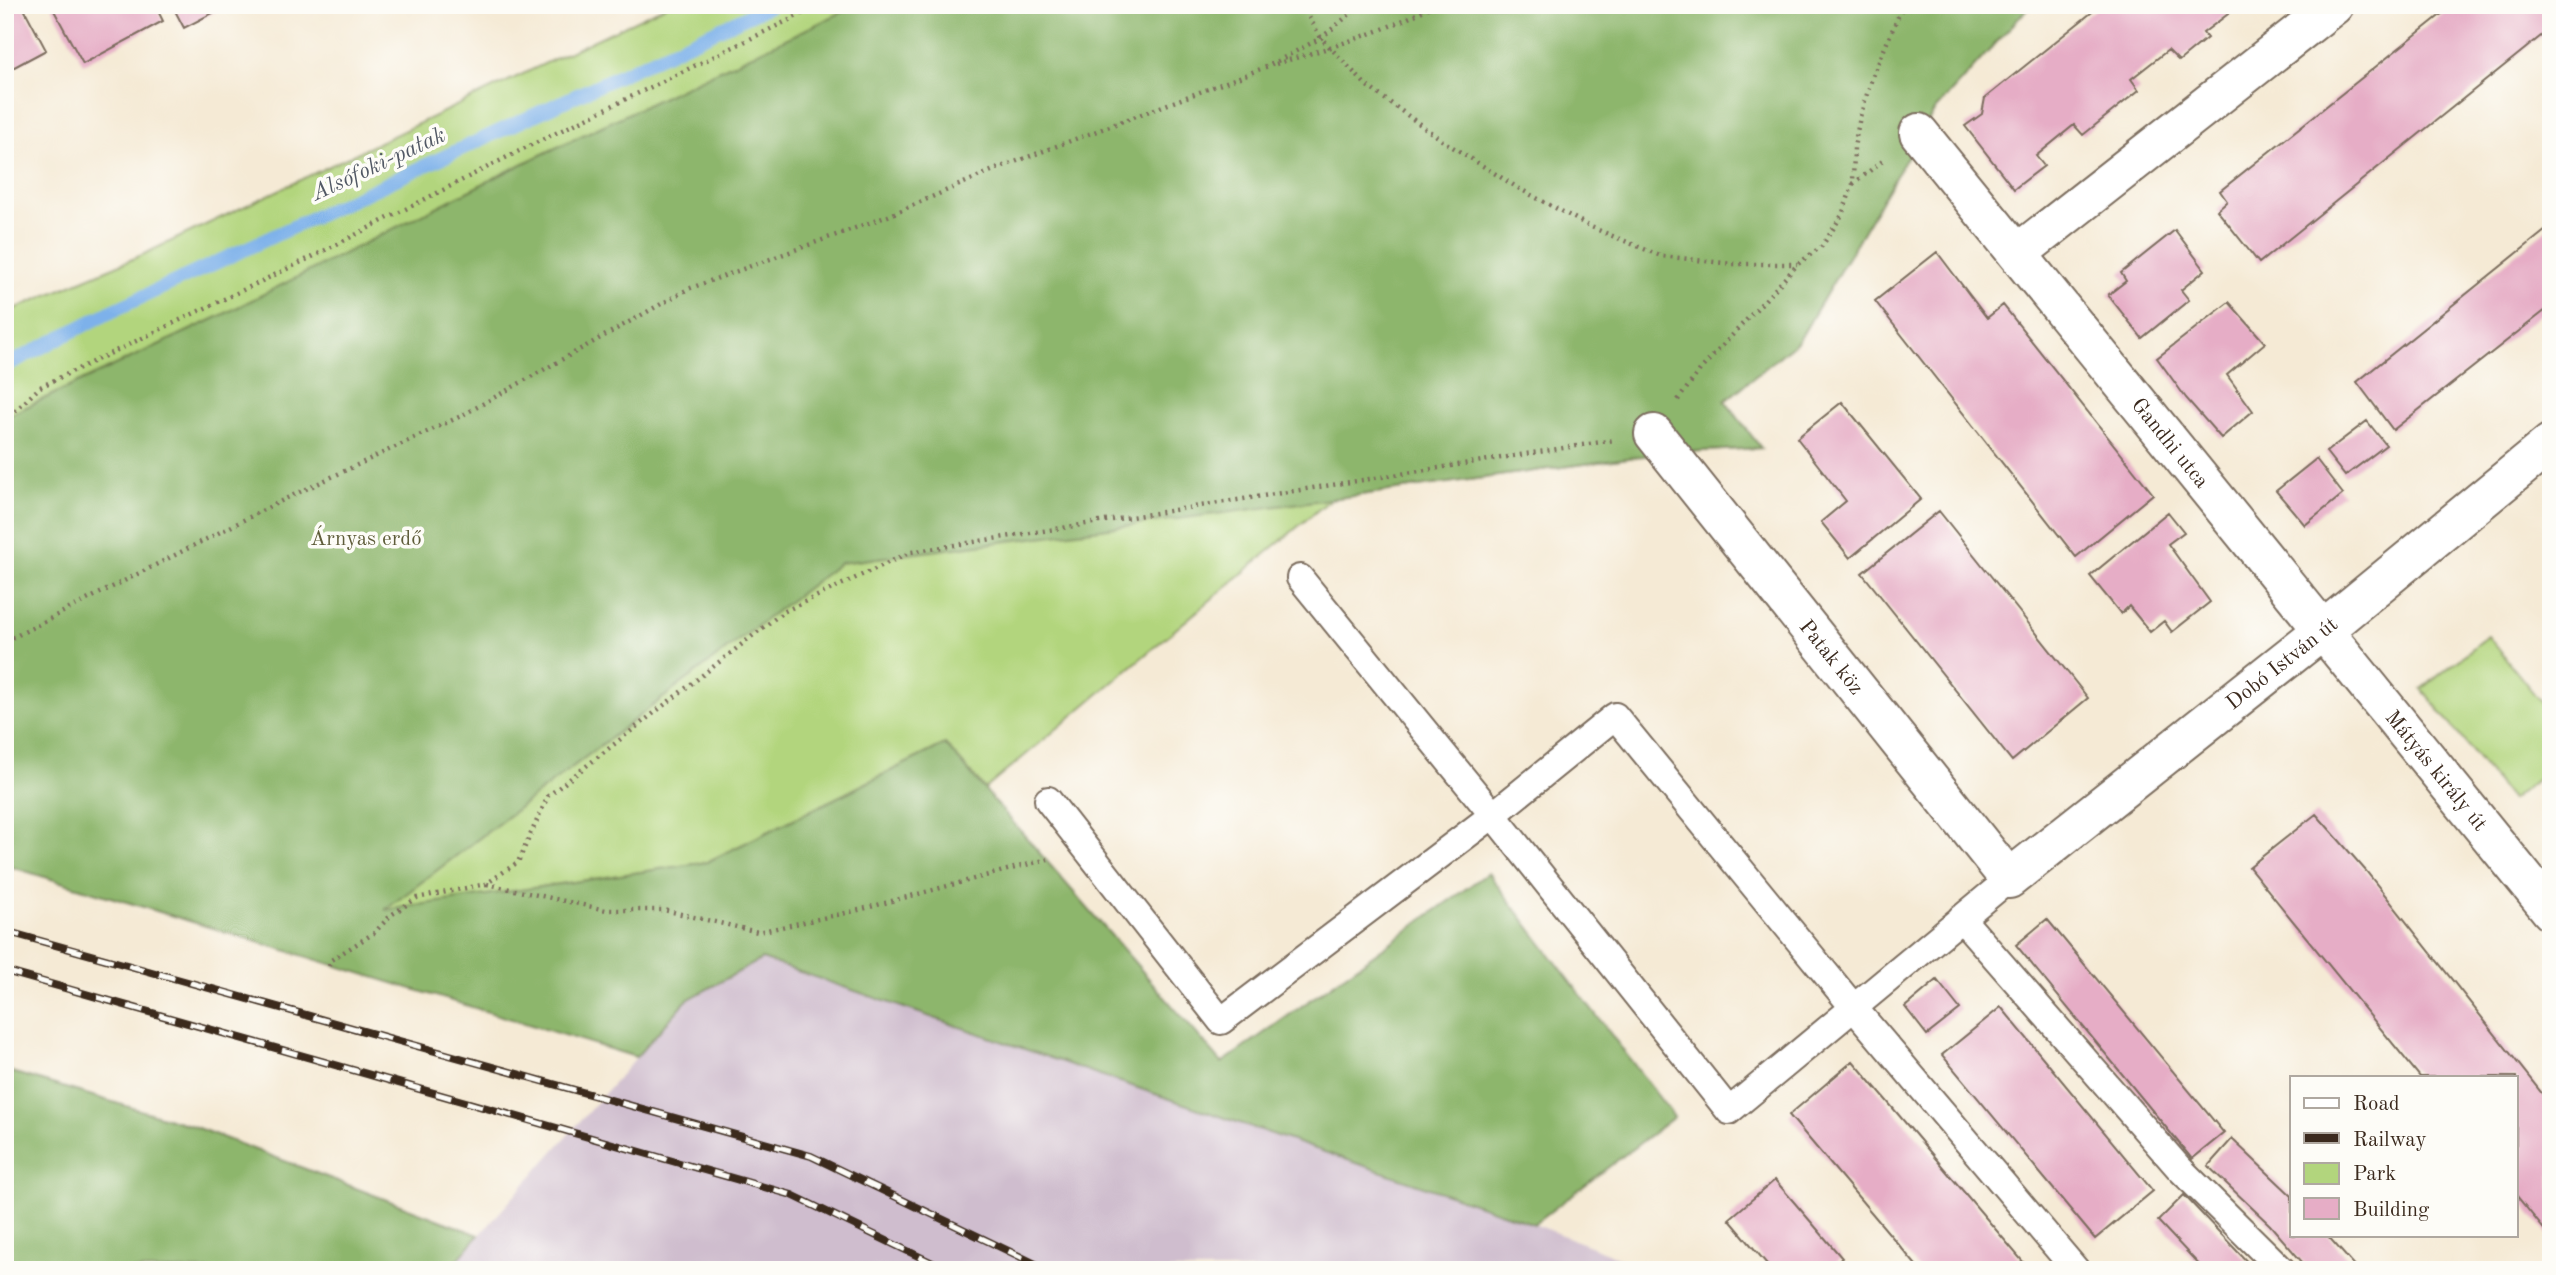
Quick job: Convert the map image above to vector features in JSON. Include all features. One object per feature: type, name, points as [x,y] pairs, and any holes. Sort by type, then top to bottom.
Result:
[{"type":"street","points":[[2018,253],[2334,5]]},
{"type":"street","name":"Gandhi utca","points":[[1919,133],[2322,631]]},
{"type":"street","name":"Patak köz","points":[[1654,434],[2009,879]]},
{"type":"street","name":"Dobó István út","points":[[2009,879],[2322,631],[2551,443]]},
{"type":"street","name":"Mátyás király út","points":[[2322,631],[2551,911]]},
{"type":"lane","points":[[1300,578],[1493,814],[1729,1111],[2009,879]]},
{"type":"lane","points":[[1048,800],[1221,1021],[1493,814],[1615,716],[1854,1008],[2076,1270]]},
{"type":"lane","points":[[1961,918],[2179,1168],[2282,1270]]},
{"type":"path","points":[[5,421],[40,387],[312,257],[509,156],[820,5]]},
{"type":"path","points":[[1302,5],[1329,48],[1367,86],[1443,141],[1518,188],[1591,227],[1661,256],[1733,264],[1798,264]]},
{"type":"path","points":[[1266,67],[1321,38],[1361,5]]},
{"type":"path","points":[[5,639],[14,637],[285,499],[461,416],[688,289],[888,216],[996,169],[1266,67],[1329,48],[1418,14],[1433,5]]},
{"type":"path","points":[[328,966],[331,960],[374,933],[391,915],[417,898],[486,884],[519,862],[548,796],[783,612],[911,552],[1654,434],[1700,370],[1798,264],[1822,246],[1842,215],[1853,184],[1854,147],[1860,117],[1872,78],[1903,5]]},
{"type":"path","points":[[486,884],[606,910],[664,910],[758,932],[855,911],[1087,848]]},
{"type":"shaded area","points":[[762,959],[1534,1224],[1650,1270],[449,1270],[687,1000]]},
{"type":"green space","name":"Árnyas erdő","points":[[668,5],[2024,5],[2027,9],[1934,111],[1799,340],[1725,401],[1761,448],[1664,453],[1331,499],[985,789],[945,744],[707,862],[383,911],[169,777],[5,698],[5,313],[142,255]]},
{"type":"green space","name":"Árnyas erdő","points":[[857,5],[2024,5],[2027,9],[1934,111],[1799,340],[1725,401],[1761,448],[1664,453],[840,563],[385,910],[707,862],[945,744],[1222,1063],[1488,873],[1674,1117],[1534,1224],[762,959],[687,1000],[636,1057],[5,865],[5,417],[220,316],[528,161]]},
{"type":"green space","points":[[2488,636],[2551,715],[2551,768],[2511,800],[2422,689]]},
{"type":"green space","points":[[5,1070],[190,1125],[479,1235],[449,1270],[5,1270]]},
{"type":"building","points":[[5,5],[22,5],[46,50],[5,72]]},
{"type":"building","points":[[51,5],[155,5],[163,21],[83,64]]},
{"type":"building","points":[[172,5],[228,5],[184,28]]},
{"type":"building","points":[[2101,5],[2227,5],[2232,11],[2203,33],[2207,38],[2179,61],[2168,50],[2131,79],[2139,90],[2083,135],[2074,125],[2036,156],[2044,166],[2014,189],[1965,126],[1982,114],[1985,98]]},
{"type":"building","points":[[2453,5],[2551,5],[2551,28],[2259,263],[2217,210],[2227,201],[2220,191]]},
{"type":"building","points":[[2551,226],[2551,306],[2393,430],[2357,382]]},
{"type":"building","points":[[2175,230],[2205,270],[2181,290],[2189,300],[2142,338],[2108,295],[2126,281],[2121,273]]},
{"type":"building","points":[[1937,252],[1987,318],[2003,305],[2153,494],[2076,557],[1875,301]]},
{"type":"building","points":[[2229,302],[2265,343],[2227,375],[2253,411],[2221,438],[2186,398],[2157,358]]},
{"type":"building","points":[[1842,402],[1921,499],[1850,558],[1821,522],[1846,501],[1797,438]]},
{"type":"building","points":[[2367,421],[2386,445],[2345,476],[2326,452]]},
{"type":"building","points":[[2316,459],[2343,494],[2305,525],[2276,491]]},
{"type":"building","points":[[1939,511],[2088,698],[2012,761],[1862,573]]},
{"type":"building","points":[[2168,512],[2184,532],[2168,544],[2210,602],[2172,632],[2164,621],[2150,632],[2129,606],[2121,614],[2090,576]]},
{"type":"building","points":[[2316,814],[2366,871],[2551,1105],[2551,1238],[2518,1197],[2518,1076],[2419,1076],[2249,867]]},
{"type":"building","points":[[2047,919],[2224,1133],[2192,1159],[2016,945]]},
{"type":"building","points":[[1937,980],[1960,1009],[1927,1035],[1905,1007]]},
{"type":"building","points":[[2001,1007],[2153,1191],[2095,1239],[1942,1055]]},
{"type":"building","points":[[1853,1061],[2030,1270],[1920,1270],[1789,1115]]},
{"type":"building","points":[[2232,1139],[2290,1194],[2290,1236],[2328,1236],[2358,1270],[2309,1270],[2270,1225],[2208,1166]]},
{"type":"building","points":[[1775,1180],[1842,1258],[1828,1270],[1772,1270],[1729,1219]]},
{"type":"building","points":[[2184,1195],[2255,1270],[2204,1270],[2158,1221]]},
{"type":"waterway","name":"Alsófoki-patak","points":[[5,366],[112,311],[771,5]]},
{"type":"railway","points":[[5,931],[811,1156],[1048,1270]]},
{"type":"railway","points":[[5,971],[792,1195],[947,1270]]}]
